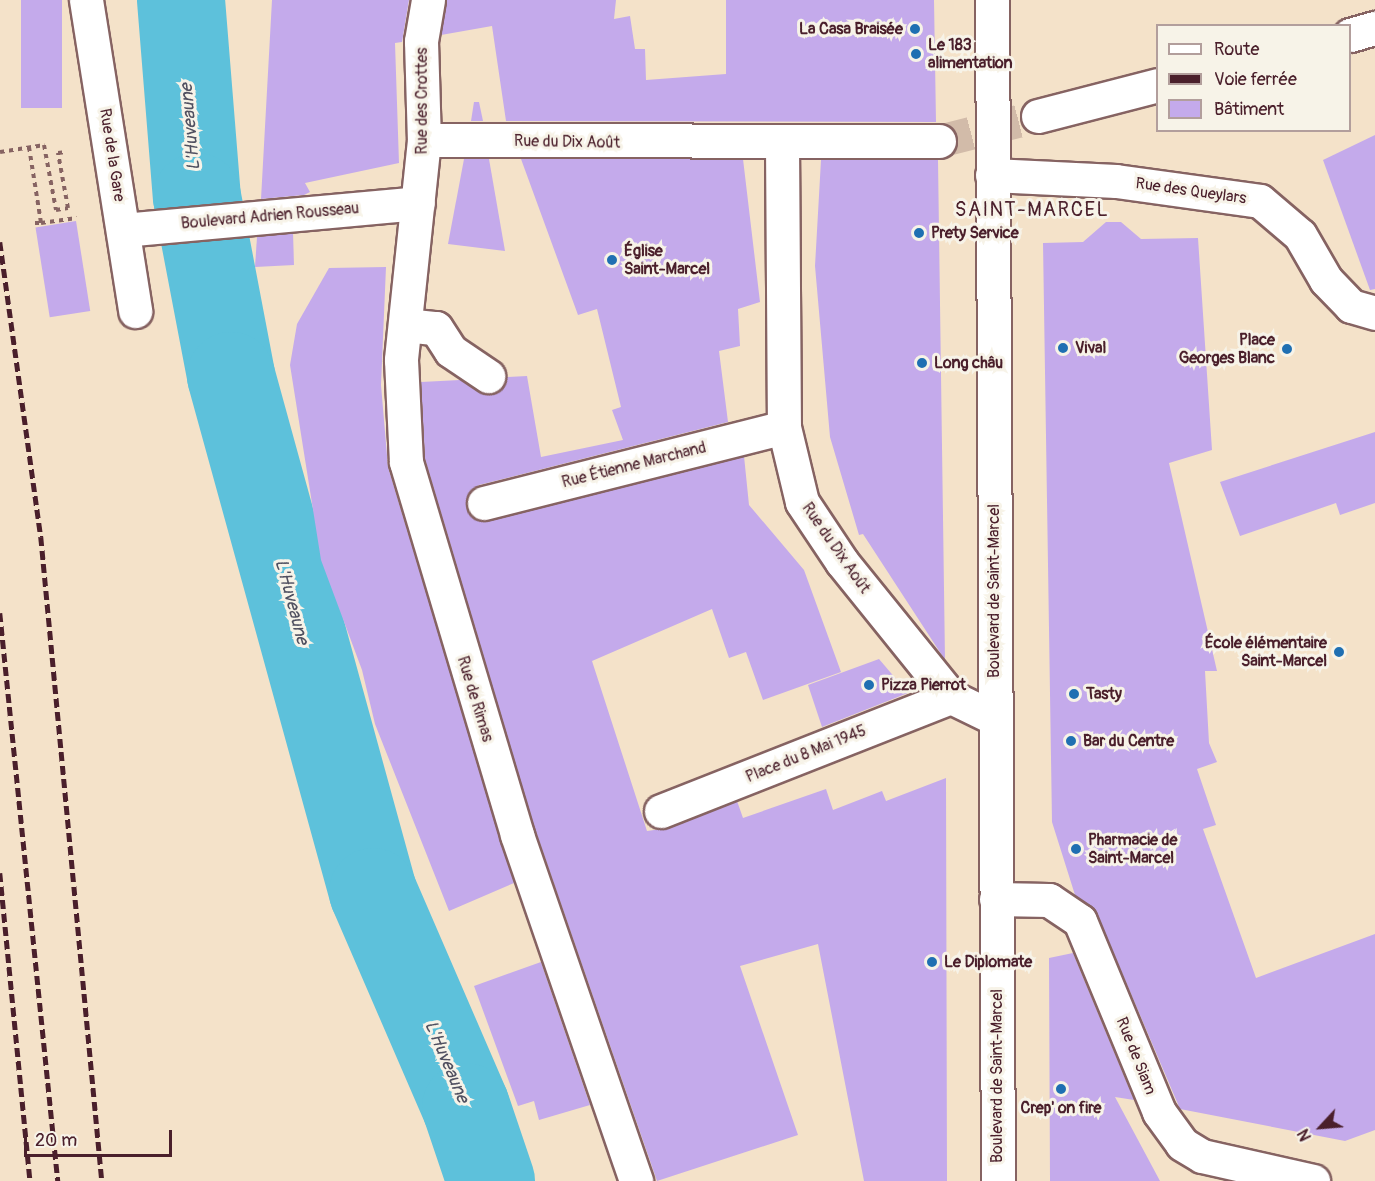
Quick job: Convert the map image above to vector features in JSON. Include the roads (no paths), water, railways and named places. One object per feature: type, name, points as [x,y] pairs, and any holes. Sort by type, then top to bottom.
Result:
[{"type":"street","name":"Rue de la Gare","points":[[86,0],[137,229],[135,311]]},
{"type":"street","name":"Rue des Crottes","points":[[418,203],[424,141],[421,41],[428,0]]},
{"type":"street","name":"Boulevard de Saint-Marcel","points":[[992,0],[998,1181]]},
{"type":"street","points":[[1351,35],[1375,28]]},
{"type":"street","points":[[1038,116],[1156,86]]},
{"type":"street","name":"Rue du Dix Août","points":[[424,141],[782,144],[939,141]]},
{"type":"street","name":"Rue du Dix Août","points":[[782,144],[784,427],[802,502],[842,562],[951,697],[994,718]]},
{"type":"street","name":"Rue des Queylars","points":[[992,175],[1116,181],[1260,201],[1300,235],[1326,280],[1351,306],[1375,314]]},
{"type":"street","name":"Boulevard Adrien Rousseau","points":[[137,229],[240,217],[418,203]]},
{"type":"street","name":"Rue de Rimas","points":[[418,203],[405,325],[400,410],[420,520],[517,835],[636,1181]]},
{"type":"street","points":[[405,325],[436,328],[451,351],[488,376]]},
{"type":"street","name":"Rue Étienne Marchand","points":[[484,503],[784,427]]},
{"type":"street","name":"Place du 8 Mai 1945","points":[[661,811],[951,697]]},
{"type":"street","name":"Rue de Siam","points":[[996,899],[1049,900],[1080,921],[1159,1112],[1182,1144],[1202,1156],[1313,1181]]},
{"type":"waterway","name":"L'Huveaune","points":[[181,0],[197,197],[231,376],[373,892],[466,1107],[491,1181]]},
{"type":"tunnel","points":[[939,141],[1038,116]]},
{"type":"railway","points":[[0,242],[41,537],[102,1181]]},
{"type":"railway","points":[[0,613],[58,1181]]},
{"type":"railway","points":[[0,873],[30,1181]]},
{"type":"place","name":"La Casa Braisée","points":[[915,29]]},
{"type":"place","name":"Le 183 alimentation","points":[[916,54]]},
{"type":"place","name":"Prety Service","points":[[919,233]]},
{"type":"place","name":"Église Saint-Marcel","points":[[612,260]]},
{"type":"place","name":"Vival","points":[[1063,348]]},
{"type":"place","name":"Place Georges Blanc","points":[[1287,349]]},
{"type":"place","name":"Long châu","points":[[922,363]]},
{"type":"place","name":"École élémentaire Saint-Marcel","points":[[1339,652]]},
{"type":"place","name":"Pizza Pierrot","points":[[869,685]]},
{"type":"place","name":"Tasty","points":[[1074,694]]},
{"type":"place","name":"Bar du Centre","points":[[1071,741]]},
{"type":"place","name":"Pharmacie de Saint-Marcel","points":[[1076,849]]},
{"type":"place","name":"Le Diplomate","points":[[932,962]]},
{"type":"place","name":"Crep' on fire","points":[[1061,1089]]},
{"type":"district","name":"SAINT-MARCEL","points":[[1032,209]]}]
